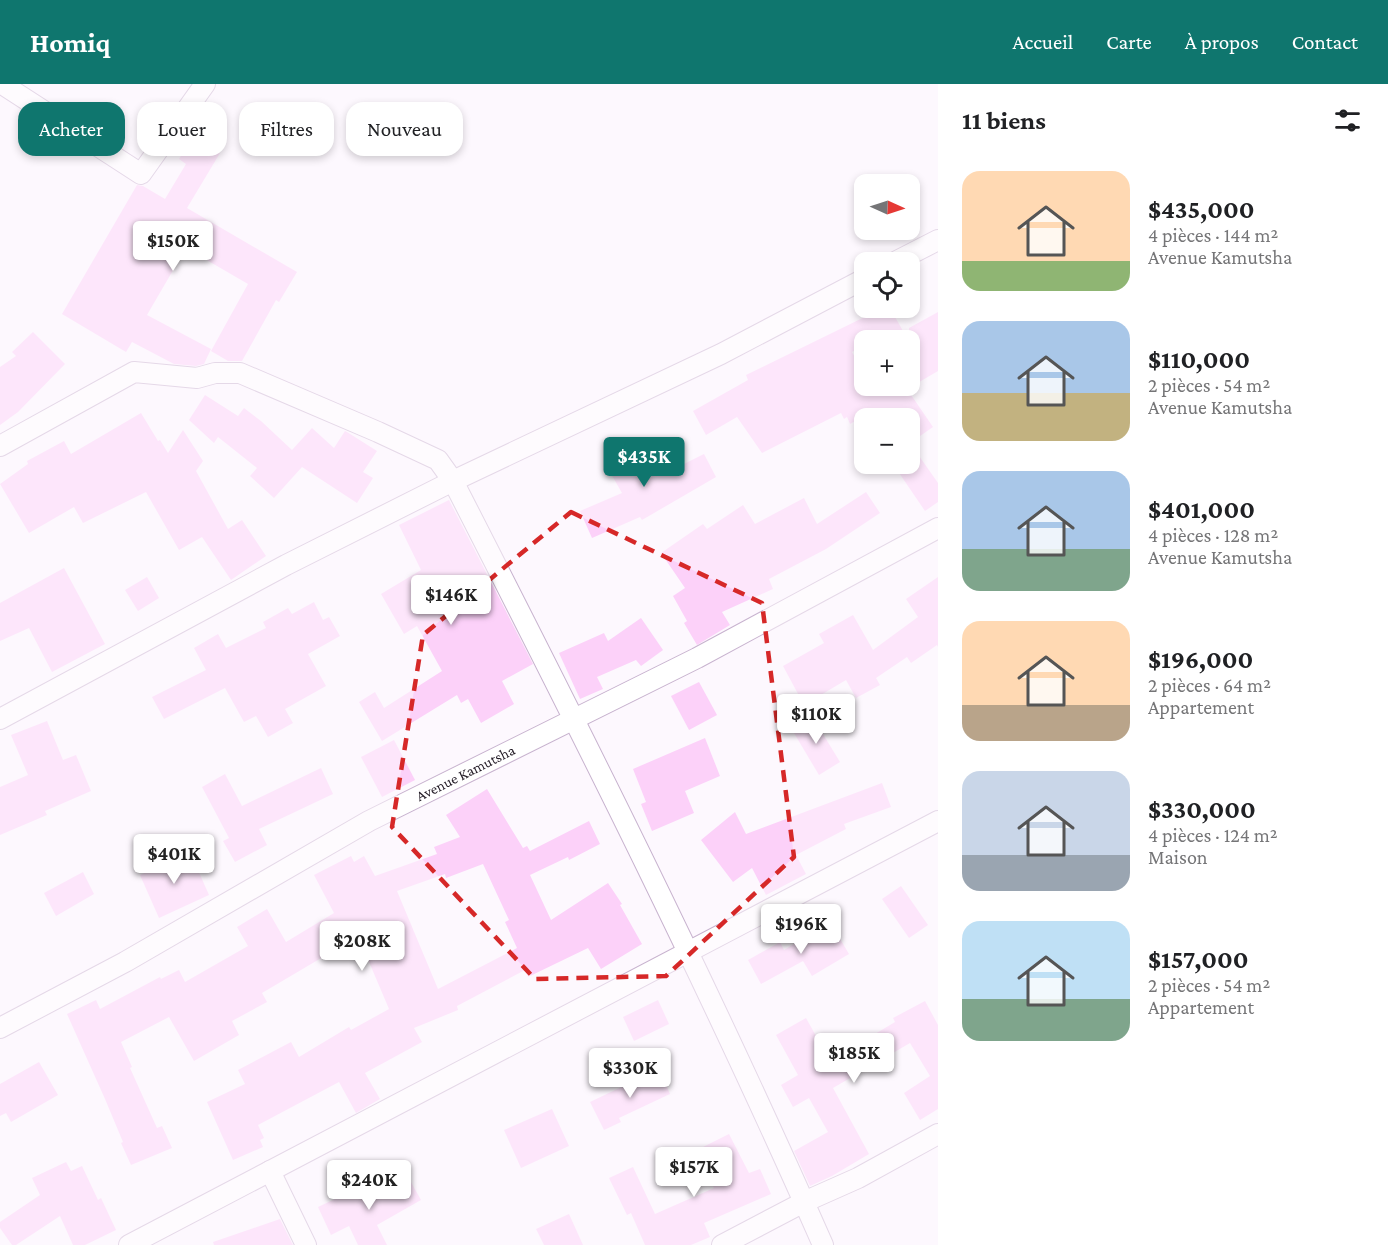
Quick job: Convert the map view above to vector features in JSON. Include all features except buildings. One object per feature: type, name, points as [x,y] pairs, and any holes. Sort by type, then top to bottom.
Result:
[{"type":"street","points":[[2,84],[141,174],[205,84]]},
{"type":"street","points":[[915,252],[938,240]]},
{"type":"street","points":[[0,719],[286,565],[453,481],[721,354],[854,284]]},
{"type":"street","points":[[0,446],[134,372],[197,378],[215,373],[240,373],[438,460],[453,481],[574,718],[687,951],[823,1245]]},
{"type":"street","name":"Avenue Kamutsha","points":[[0,1028],[125,962],[369,821],[697,658],[938,528]]},
{"type":"street","points":[[129,1245],[938,821]]},
{"type":"street","points":[[722,1245],[804,1202],[858,1178],[938,1134]]},
{"type":"street","points":[[270,1171],[306,1245]]},
{"type":"highlighted area","points":[[571,512],[762,603],[794,857],[666,976],[535,979],[392,827],[423,635]]}]
